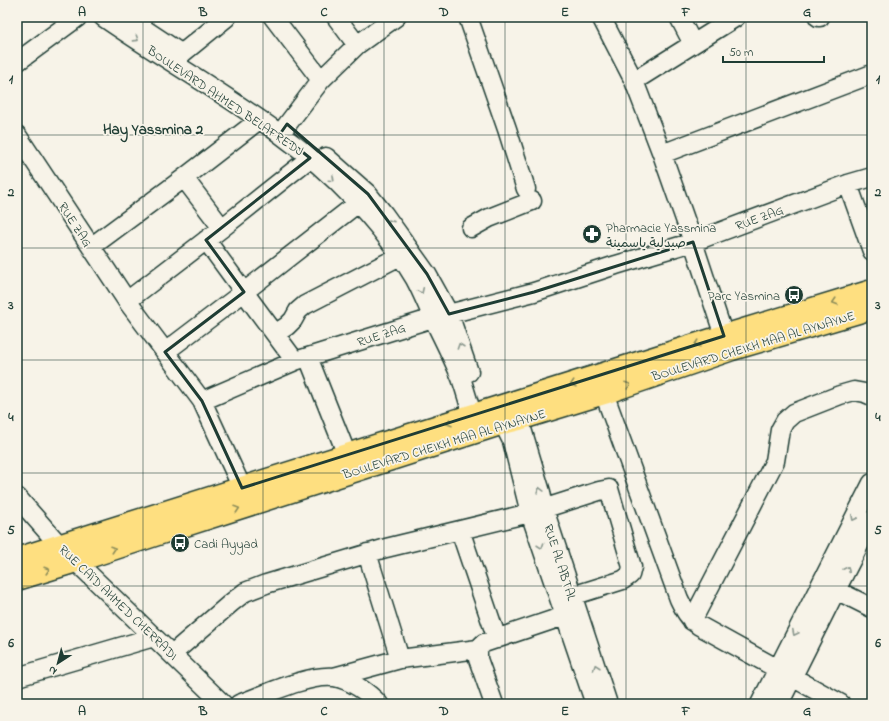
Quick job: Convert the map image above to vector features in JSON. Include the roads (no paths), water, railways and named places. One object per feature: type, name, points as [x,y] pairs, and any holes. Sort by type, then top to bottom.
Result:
[{"type":"main road","name":"BOULEVARD CHEIKH MAA AL AYNAYNE","points":[[17,559],[347,455],[478,408],[872,291]]},
{"type":"main road","name":"BOULEVARD CHEIKH MAA AL AYNAYNE","points":[[17,579],[511,421],[604,393],[732,349],[872,308]]},
{"type":"street","points":[[17,62],[78,17]]},
{"type":"street","name":"BOULEVARD AHMED BELAFREDJ","points":[[103,17],[177,57],[283,129],[310,158],[347,192],[363,199],[384,214],[437,292],[441,316],[460,378],[478,408]]},
{"type":"street","name":"BOULEVARD AHMED BELAFREDJ","points":[[126,17],[259,120],[304,137],[356,182],[363,199],[382,231],[441,316]]},
{"type":"street","points":[[177,57],[227,17]]},
{"type":"street","points":[[273,17],[321,80]]},
{"type":"street","points":[[336,17],[357,45]]},
{"type":"street","points":[[283,129],[321,80],[357,45],[396,17]]},
{"type":"street","points":[[468,17],[529,195],[471,228]]},
{"type":"street","points":[[601,17],[634,81],[662,154],[724,336]]},
{"type":"street","points":[[679,17],[693,44]]},
{"type":"street","points":[[634,81],[736,17]]},
{"type":"street","points":[[662,154],[872,74]]},
{"type":"street","points":[[91,247],[259,120]]},
{"type":"street","name":"RUE ZAG","points":[[17,135],[127,301],[202,400],[302,359],[441,316],[534,292],[693,242],[848,184],[872,177]]},
{"type":"street","points":[[127,301],[310,158]]},
{"type":"street","points":[[184,178],[222,228]]},
{"type":"street","points":[[848,184],[872,251]]},
{"type":"street","points":[[165,352],[363,199]]},
{"type":"street","points":[[206,240],[275,334],[302,359],[347,455]]},
{"type":"street","points":[[275,334],[287,326],[293,320],[298,311],[305,305],[400,256]]},
{"type":"street","points":[[692,621],[775,461],[780,430],[785,421],[794,413],[847,393],[854,391],[872,396]]},
{"type":"street","points":[[604,393],[679,599],[692,621],[841,704]]},
{"type":"street","points":[[202,400],[242,488]]},
{"type":"street","name":"RUE AL ABTAL","points":[[511,421],[512,441],[571,608],[598,702]]},
{"type":"street","points":[[172,654],[245,592],[266,584],[401,544],[537,511],[609,489],[636,478]]},
{"type":"street","points":[[760,704],[777,668],[868,501],[872,483]]},
{"type":"street","points":[[239,704],[304,681],[334,677],[400,659],[478,649],[484,643],[571,608],[623,580],[630,575],[632,566],[609,489]]},
{"type":"street","name":"RUE CAÏD AHMED CHERRADI","points":[[17,497],[60,546],[223,704]]},
{"type":"street","points":[[779,704],[872,520]]},
{"type":"street","points":[[460,530],[497,639]]},
{"type":"street","points":[[367,554],[400,659]]},
{"type":"street","points":[[836,590],[872,608]]},
{"type":"street","points":[[17,677],[154,637]]},
{"type":"street","points":[[478,649],[478,659],[494,704]]},
{"type":"street","points":[[334,677],[351,682],[379,704]]},
{"type":"place","name":"Pharmacie Yassmina صيدلية ياسمينة","points":[[592,234]]},
{"type":"place","name":"Parc Yasmina","points":[[794,295]]},
{"type":"place","name":"Cadi Ayyad","points":[[180,543]]},
{"type":"district","name":"Hay Yassmina 2","points":[[153,129]]}]
